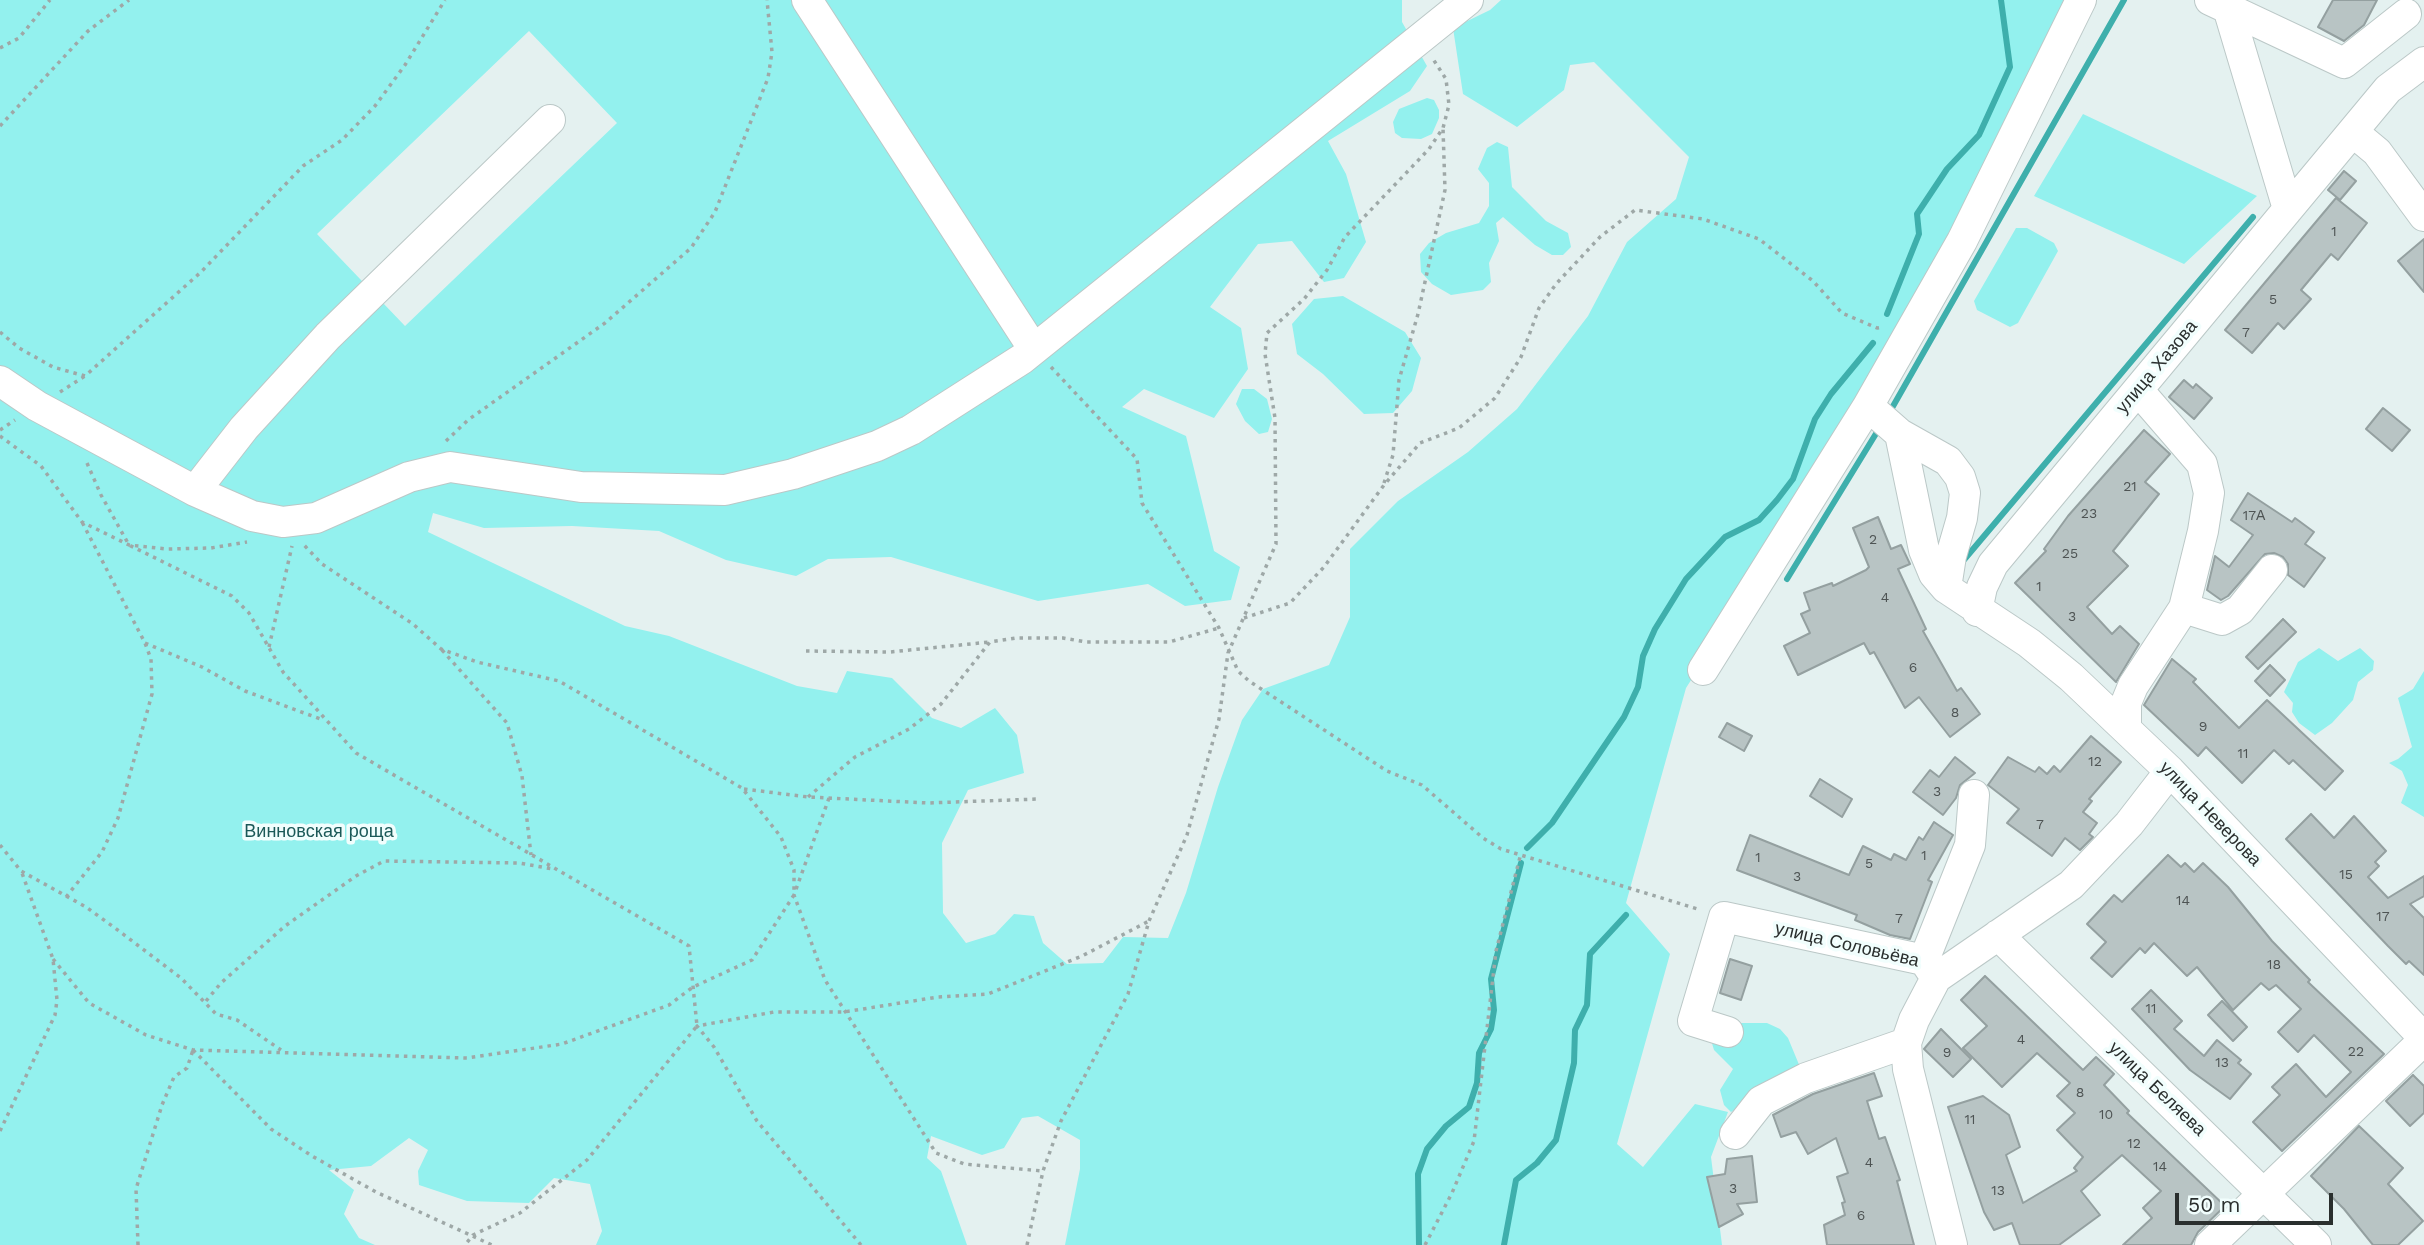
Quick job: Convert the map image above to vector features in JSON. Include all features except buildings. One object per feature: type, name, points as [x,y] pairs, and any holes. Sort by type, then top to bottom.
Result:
[{"type":"street","points":[[807,0],[1033,348]]},
{"type":"street","points":[[0,381],[37,406],[195,491],[252,516],[287,536],[316,518],[409,477],[450,467],[581,487],[725,490],[805,470],[877,446],[911,430],[996,377],[1468,0]]},
{"type":"street","points":[[1703,670],[1868,406],[1962,241],[2081,0]]},
{"type":"street","points":[[2219,4],[2344,63],[2406,15]]},
{"type":"street","points":[[2219,4],[2288,209]]},
{"type":"street","name":"улица Хазова","points":[[1978,611],[1982,587],[1993,564],[2388,89],[2424,62]]},
{"type":"street","points":[[195,491],[244,428],[328,336],[550,120]]},
{"type":"street","points":[[2353,132],[2377,152],[2424,216]]},
{"type":"street","points":[[2126,729],[2126,703],[2133,686],[2183,608],[2203,531],[2209,493],[2202,464],[2138,390]]},
{"type":"street","points":[[1868,406],[1900,434],[1948,461],[1960,477],[1965,493],[1962,519],[1951,556],[1946,588]]},
{"type":"street","points":[[1900,434],[1924,550],[1934,574],[1946,588]]},
{"type":"street","points":[[2183,608],[2222,620],[2240,610],[2272,570]]},
{"type":"street","name":"улица Неверова","points":[[1946,588],[2039,652],[2126,729],[2424,1039]]},
{"type":"street","points":[[1930,969],[1998,935],[2071,885],[2129,824],[2169,771]]},
{"type":"street","points":[[1930,969],[1970,845],[1974,794]]},
{"type":"street","points":[[1724,917],[1693,1021],[1728,1032]]},
{"type":"street","name":"улица Соловьёва","points":[[1724,917],[1930,969],[1906,1043],[1908,1069],[1952,1245]]},
{"type":"street","name":"улица Беляева","points":[[1998,935],[2316,1245]]},
{"type":"street","points":[[2210,1245],[2263,1191],[2424,1039]]},
{"type":"street","points":[[1735,1133],[1761,1101],[1805,1079],[1906,1043]]},
{"type":"path","points":[[0,48],[19,38],[50,0]]},
{"type":"path","points":[[0,126],[88,31],[129,0]]},
{"type":"path","points":[[0,332],[19,348],[53,367],[85,376],[201,272],[303,166],[342,140],[375,106],[405,65],[445,0]]},
{"type":"path","points":[[468,420],[605,323],[691,248],[715,212],[768,78],[772,52],[767,0]]},
{"type":"path","points":[[1384,485],[1393,454],[1399,380],[1445,190],[1443,128],[1449,105],[1446,79],[1418,38]]},
{"type":"path","points":[[1027,1245],[1043,1171],[1061,1121],[1128,994],[1149,921],[1187,835],[1219,719],[1228,653],[1276,544],[1275,418],[1265,354],[1267,333],[1304,299],[1327,270],[1345,236],[1429,149],[1443,128]]},
{"type":"path","points":[[1244,618],[1290,603],[1324,567],[1384,485],[1420,443],[1459,428],[1495,398],[1521,357],[1539,308],[1556,284],[1600,237],[1635,210],[1703,219],[1759,239],[1814,281],[1842,313],[1877,328],[1915,322]]},
{"type":"path","points":[[1033,348],[1137,459],[1142,503],[1219,628],[1238,671],[1249,681],[1387,771],[1422,785],[1483,838],[1520,856],[1724,917]]},
{"type":"path","points":[[0,436],[41,466],[82,522],[151,659],[152,694],[118,818],[102,852],[66,897]]},
{"type":"path","points":[[84,458],[129,545]]},
{"type":"path","points":[[82,522],[232,596],[249,613],[283,672],[356,753],[688,946],[696,1026],[714,1047],[757,1121],[861,1245]]},
{"type":"path","points":[[287,536],[305,546],[322,564],[412,624],[441,649],[507,723],[522,776],[531,855]]},
{"type":"path","points":[[287,536],[305,546]]},
{"type":"path","points":[[269,647],[287,536]]},
{"type":"path","points":[[129,545],[167,549],[211,548],[254,541]]},
{"type":"path","points":[[806,651],[890,652],[1016,638],[1063,638],[1086,642],[1169,642],[1219,628]]},
{"type":"path","points":[[808,797],[855,757],[909,729],[941,704],[990,642]]},
{"type":"path","points":[[145,643],[202,667],[245,691],[325,721]]},
{"type":"path","points":[[441,649],[477,663],[558,681],[742,788],[781,837],[794,870],[794,895],[825,980],[936,1153],[964,1164],[1043,1171]]},
{"type":"path","points":[[742,788],[808,797],[928,803],[1038,799]]},
{"type":"path","points":[[53,959],[89,1003],[99,1010],[146,1035],[192,1050],[467,1058],[562,1044],[668,1005],[693,987],[752,960],[794,895],[829,798]]},
{"type":"path","points":[[0,845],[22,871],[115,928],[206,1002],[216,1014],[237,1020],[282,1051]]},
{"type":"path","points":[[1425,1245],[1452,1193],[1474,1141],[1496,951],[1520,856]]},
{"type":"path","points":[[206,1002],[221,983],[285,926],[356,876],[384,861],[462,865],[519,863],[558,870]]},
{"type":"path","points":[[0,1131],[55,1015],[57,1000],[53,959],[22,871]]},
{"type":"path","points":[[465,1245],[473,1235],[520,1213],[587,1160],[696,1026],[774,1012],[844,1012],[938,997],[988,994],[1082,956],[1149,921]]},
{"type":"path","points":[[192,1050],[271,1129],[312,1156],[376,1192],[492,1245]]},
{"type":"path","points":[[138,1245],[136,1189],[162,1105],[174,1077],[187,1068],[192,1050]]},
{"type":"green space","name":"Винновская роща","points":[[0,0],[1402,0],[1402,22],[1427,66],[1410,91],[1328,141],[1346,174],[1366,242],[1344,278],[1324,282],[1292,241],[1258,244],[1210,307],[1241,328],[1248,369],[1214,418],[1144,389],[1122,407],[1186,436],[1214,551],[1240,567],[1231,600],[1185,606],[1148,584],[1038,601],[891,557],[828,559],[796,576],[726,560],[659,531],[572,526],[484,528],[433,513],[428,532],[625,626],[669,636],[797,686],[837,693],[847,671],[892,678],[932,718],[961,728],[995,708],[1017,735],[1024,773],[968,790],[942,843],[943,913],[966,943],[995,934],[1014,914],[1034,916],[1043,943],[1067,964],[1103,963],[1123,937],[1168,938],[1186,893],[1218,787],[1242,720],[1263,689],[1329,665],[1350,617],[1350,549],[1398,501],[1468,452],[1517,409],[1588,316],[1627,242],[1676,199],[1689,157],[1594,62],[1570,65],[1564,90],[1517,127],[1463,94],[1453,28],[1490,10],[1501,0],[2081,0],[1985,217],[1686,688],[1626,903],[1670,954],[1617,1144],[1643,1167],[1695,1104],[1728,1112],[1711,1157],[1722,1245],[1065,1245],[1080,1169],[1080,1140],[1038,1116],[1022,1118],[1004,1148],[982,1155],[931,1136],[927,1158],[941,1171],[967,1245],[596,1245],[602,1231],[590,1184],[554,1178],[529,1203],[467,1201],[419,1185],[418,1171],[428,1150],[409,1138],[371,1166],[329,1170],[354,1190],[344,1214],[359,1238],[375,1245],[0,1245]],"holes":[[[529,31],[617,123],[405,326],[317,234]]]},
{"type":"green space","points":[[1427,98],[1434,100],[1439,110],[1439,118],[1432,134],[1421,139],[1402,138],[1395,133],[1393,122],[1399,109]]},
{"type":"green space","points":[[2083,114],[2257,196],[2184,264],[2034,196]]},
{"type":"green space","points":[[1497,142],[1508,147],[1512,187],[1546,221],[1568,233],[1571,247],[1563,255],[1552,255],[1535,245],[1503,217],[1496,223],[1499,241],[1489,263],[1491,282],[1483,290],[1451,295],[1432,284],[1421,272],[1420,254],[1429,243],[1446,233],[1479,223],[1489,206],[1489,183],[1478,169],[1487,148]]},
{"type":"green space","points":[[2016,228],[2027,228],[2054,243],[2058,251],[2018,323],[2010,327],[1977,310],[1974,301]]},
{"type":"green space","points":[[1343,296],[1405,332],[1421,358],[1412,391],[1393,413],[1364,414],[1323,374],[1297,354],[1292,324],[1314,299]]},
{"type":"green space","points":[[1242,389],[1254,389],[1267,399],[1272,419],[1268,432],[1259,434],[1245,421],[1236,404]]},
{"type":"green space","points":[[2319,648],[2338,661],[2360,648],[2374,661],[2373,670],[2358,682],[2353,700],[2332,723],[2315,735],[2299,723],[2292,712],[2293,703],[2284,692],[2298,662]]},
{"type":"green space","points":[[2424,671],[2424,817],[2401,803],[2408,785],[2402,771],[2389,763],[2412,747],[2398,698],[2413,689]]},
{"type":"green space","points":[[1724,1023],[1767,1023],[1780,1029],[1788,1038],[1800,1067],[1731,1112],[1724,1105],[1720,1090],[1733,1069],[1714,1050],[1711,1040]]},
{"type":"waterway","points":[[1887,314],[1919,234],[1917,214],[1947,169],[1979,135],[2010,67],[2001,0]]},
{"type":"waterway","points":[[1892,408],[2124,0]]},
{"type":"waterway","points":[[1963,561],[2253,217]]},
{"type":"waterway","points":[[1527,848],[1552,823],[1624,717],[1638,687],[1643,656],[1655,629],[1686,579],[1725,537],[1759,520],[1777,500],[1793,479],[1815,419],[1831,394],[1873,343]]},
{"type":"waterway","points":[[1787,579],[1877,432]]},
{"type":"waterway","points":[[1419,1245],[1418,1174],[1427,1149],[1446,1126],[1469,1107],[1477,1083],[1479,1053],[1491,1029],[1494,1010],[1491,979],[1521,863]]},
{"type":"waterway","points":[[1504,1245],[1516,1180],[1537,1163],[1556,1140],[1574,1063],[1575,1030],[1587,1005],[1590,954],[1626,915]]}]
